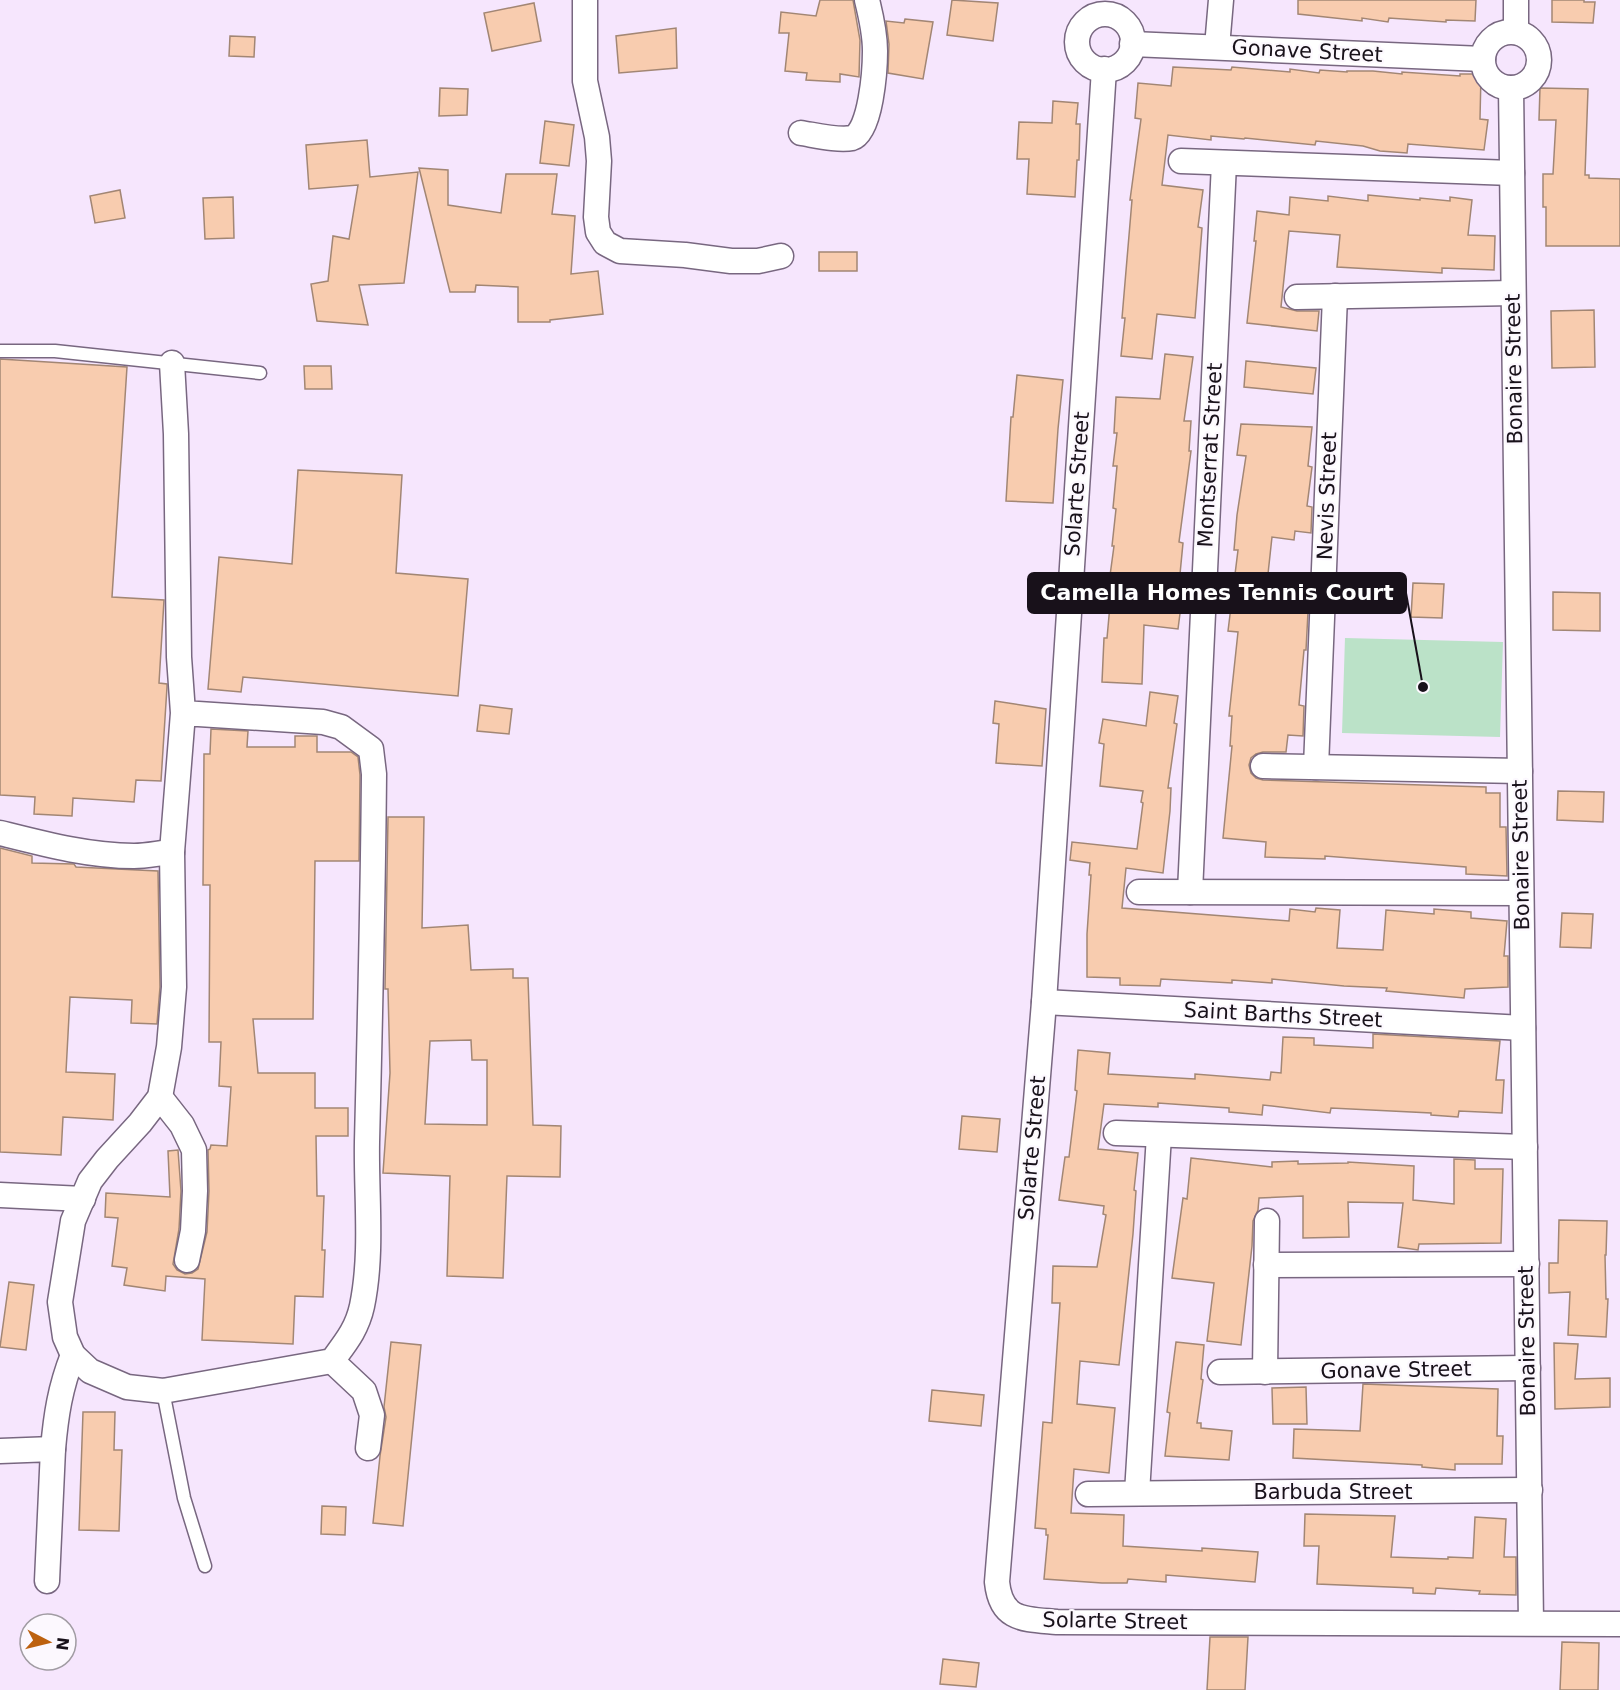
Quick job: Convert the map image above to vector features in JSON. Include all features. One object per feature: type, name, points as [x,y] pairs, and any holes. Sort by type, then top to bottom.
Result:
[{"type":"street","points":[[585,0],[585,81],[597,137],[599,160],[596,217],[598,232],[604,243],[621,251],[685,255],[731,261],[758,261],[781,256]]},
{"type":"street","points":[[801,133],[844,139],[854,137],[861,129],[872,94],[875,49],[867,0]]},
{"type":"street","points":[[1217,47],[1221,0]]},
{"type":"street","points":[[1516,0],[1516,32]]},
{"type":"street","points":[[1100,7],[1124,21],[1131,33],[1132,44],[1128,58],[1121,64],[1113,68],[1094,68],[1086,63],[1081,55],[1078,37],[1081,28],[1100,7]]},
{"type":"street","points":[[1508,32],[1516,32],[1532,41],[1539,58],[1538,67],[1528,82],[1511,88],[1502,87],[1494,83],[1484,68],[1483,59],[1487,44],[1493,38],[1508,32]]},
{"type":"street","name":"Gonave Street","points":[[1132,44],[1483,59]]},
{"type":"street","name":"Solarte Street","points":[[1104,69],[1044,1002],[997,1582],[998,1596],[1005,1608],[1016,1616],[1057,1622],[1620,1624]]},
{"type":"street","name":"Bonaire Street","points":[[1511,88],[1531,1623]]},
{"type":"street","points":[[1181,161],[1512,173]]},
{"type":"street","name":"Montserrat Street","points":[[1190,892],[1224,163]]},
{"type":"street","points":[[1297,297],[1513,293]]},
{"type":"street","name":"Nevis Street","points":[[1316,767],[1335,296]]},
{"type":"street","points":[[172,363],[176,434],[179,657],[183,713],[172,852],[174,987],[169,1047],[160,1097],[90,1181],[74,1221],[60,1302],[65,1337],[73,1355],[90,1371],[127,1388],[163,1391],[332,1361],[352,1336],[362,1306],[367,1257],[374,774],[371,749],[341,727],[323,722],[183,713]]},
{"type":"street","points":[[1263,766],[1520,771]]},
{"type":"street","points":[[0,833],[51,846],[101,854],[135,856],[172,852]]},
{"type":"street","points":[[1140,892],[1521,893]]},
{"type":"street","name":"Saint Barths Street","points":[[1044,1002],[1523,1028]]},
{"type":"street","points":[[160,1097],[182,1125],[194,1149],[193,1231],[187,1260]]},
{"type":"street","points":[[1116,1133],[1525,1147]]},
{"type":"street","points":[[1137,1493],[1160,1135]]},
{"type":"street","points":[[0,1195],[83,1199]]},
{"type":"street","points":[[1265,1372],[1267,1221]]},
{"type":"street","points":[[1266,1265],[1527,1264]]},
{"type":"street","points":[[47,1581],[53,1449],[58,1402],[64,1377],[73,1355]]},
{"type":"street","points":[[332,1361],[364,1391],[372,1415],[368,1448]]},
{"type":"street","name":"Gonave Street","points":[[1220,1372],[1528,1368]]},
{"type":"street","points":[[0,1451],[53,1449]]},
{"type":"street","name":"Barbuda Street","points":[[1088,1494],[1530,1490]]},
{"type":"lane","points":[[0,351],[55,351],[260,372]]},
{"type":"lane","points":[[163,1391],[184,1498],[205,1566]]},
{"type":"green space","points":[[1345,638],[1503,642],[1500,737],[1342,733]]},
{"type":"building","points":[[820,0],[853,0],[860,40],[859,77],[840,74],[840,82],[806,80],[807,73],[785,71],[789,33],[779,33],[781,12],[816,16]]},
{"type":"building","points":[[952,0],[998,3],[993,41],[947,35]]},
{"type":"building","points":[[1298,0],[1476,0],[1475,21],[1446,20],[1446,22],[1389,18],[1388,22],[1362,18],[1362,21],[1298,14]]},
{"type":"building","points":[[1552,0],[1595,2],[1593,23],[1552,22]]},
{"type":"building","points":[[534,3],[541,41],[492,51],[484,13]]},
{"type":"building","points":[[905,19],[933,22],[923,79],[888,73],[889,44],[886,21],[904,23]]},
{"type":"building","points":[[676,28],[677,68],[619,73],[616,36]]},
{"type":"building","points":[[230,36],[255,37],[254,57],[229,56]]},
{"type":"building","points":[[1173,67],[1231,70],[1232,67],[1290,72],[1290,69],[1319,73],[1320,70],[1460,76],[1460,74],[1481,74],[1480,119],[1488,120],[1484,150],[1408,144],[1407,153],[1316,141],[1315,145],[1245,138],[1211,136],[1211,140],[1168,135],[1162,185],[1203,190],[1198,227],[1202,228],[1195,318],[1157,314],[1152,359],[1121,356],[1132,200],[1130,200],[1141,119],[1135,118],[1138,83],[1171,86]]},
{"type":"building","points":[[440,88],[468,89],[467,115],[439,116]]},
{"type":"building","points":[[1540,88],[1588,89],[1585,175],[1589,175],[1589,178],[1620,179],[1620,246],[1546,246],[1543,174],[1553,174],[1556,120],[1539,120]]},
{"type":"building","points":[[1053,101],[1078,103],[1076,124],[1080,124],[1079,160],[1077,160],[1075,197],[1027,194],[1029,159],[1017,159],[1019,122],[1052,123]]},
{"type":"building","points":[[545,121],[574,125],[569,166],[540,163]]},
{"type":"building","points":[[367,140],[370,177],[418,172],[404,283],[359,285],[368,325],[317,321],[311,284],[328,281],[333,236],[349,239],[358,185],[309,189],[306,145]]},
{"type":"building","points":[[419,168],[448,170],[448,205],[501,213],[506,174],[557,174],[552,214],[575,216],[571,274],[598,271],[603,314],[550,320],[550,322],[518,322],[518,287],[476,285],[475,292],[450,292]]},
{"type":"building","points":[[120,190],[125,218],[95,223],[90,196]]},
{"type":"building","points":[[1368,195],[1420,200],[1420,198],[1450,201],[1450,197],[1472,200],[1468,235],[1495,236],[1494,270],[1442,268],[1442,273],[1337,267],[1340,235],[1289,231],[1281,307],[1297,311],[1319,311],[1317,331],[1247,323],[1257,211],[1289,215],[1290,197],[1328,201],[1328,196],[1368,201]]},
{"type":"building","points":[[233,197],[234,238],[205,239],[203,198]]},
{"type":"building","points":[[819,252],[857,252],[857,271],[819,271]]},
{"type":"building","points":[[1594,310],[1595,367],[1552,368],[1551,311]]},
{"type":"building","points":[[1165,354],[1193,357],[1184,421],[1191,421],[1189,451],[1191,451],[1179,542],[1183,543],[1180,574],[1185,575],[1178,629],[1144,625],[1142,684],[1102,682],[1104,638],[1107,638],[1112,583],[1109,583],[1116,509],[1113,508],[1117,466],[1113,466],[1117,433],[1114,433],[1116,397],[1160,399]]},
{"type":"building","points":[[0,359],[127,367],[112,597],[164,600],[159,683],[167,684],[161,781],[136,780],[134,802],[73,798],[72,816],[34,814],[35,797],[0,795]]},
{"type":"building","points":[[1246,361],[1316,368],[1313,394],[1244,387]]},
{"type":"building","points":[[304,366],[331,366],[332,389],[305,389]]},
{"type":"building","points":[[1017,375],[1063,380],[1053,503],[1006,501],[1011,417],[1013,417]]},
{"type":"building","points":[[1241,424],[1312,427],[1308,466],[1312,467],[1307,506],[1312,507],[1311,533],[1295,531],[1294,540],[1272,537],[1267,583],[1306,586],[1304,612],[1308,612],[1306,650],[1304,650],[1299,705],[1304,706],[1303,736],[1288,735],[1286,752],[1256,754],[1251,758],[1249,765],[1251,773],[1263,780],[1486,787],[1486,793],[1500,793],[1500,827],[1506,827],[1507,876],[1466,874],[1466,867],[1325,856],[1325,859],[1265,857],[1266,842],[1223,838],[1232,746],[1230,746],[1232,716],[1229,716],[1238,632],[1228,631],[1238,550],[1234,550],[1237,515],[1246,456],[1237,455]]},
{"type":"building","points":[[298,470],[402,475],[396,573],[468,579],[458,696],[243,677],[241,692],[208,689],[219,557],[292,564]]},
{"type":"building","points":[[1413,583],[1444,584],[1442,618],[1411,617]]},
{"type":"building","points":[[1553,592],[1600,593],[1600,631],[1553,630]]},
{"type":"building","points":[[1150,692],[1178,696],[1174,723],[1177,724],[1168,788],[1171,788],[1170,811],[1163,873],[1126,868],[1122,908],[1289,921],[1290,909],[1315,912],[1316,908],[1340,910],[1337,948],[1383,950],[1386,910],[1434,914],[1434,909],[1471,912],[1471,918],[1507,921],[1504,956],[1508,956],[1508,987],[1465,989],[1464,998],[1386,991],[1387,988],[1272,979],[1272,983],[1232,980],[1232,983],[1161,979],[1160,986],[1120,985],[1120,978],[1087,977],[1090,863],[1070,860],[1072,842],[1137,849],[1143,791],[1100,786],[1104,744],[1099,743],[1103,719],[1146,726]]},
{"type":"building","points":[[995,701],[1046,709],[1042,766],[996,763],[999,724],[993,723]]},
{"type":"building","points":[[480,705],[512,709],[509,734],[477,731]]},
{"type":"building","points":[[211,729],[248,731],[247,747],[295,747],[295,736],[317,736],[317,752],[351,752],[358,757],[360,775],[359,861],[315,861],[313,1019],[253,1019],[258,1073],[315,1073],[315,1108],[348,1108],[348,1136],[316,1136],[317,1196],[324,1196],[323,1297],[295,1296],[293,1344],[202,1340],[205,1279],[166,1276],[165,1291],[124,1285],[127,1268],[112,1266],[118,1218],[105,1217],[106,1193],[170,1197],[168,1151],[178,1150],[181,1191],[179,1229],[173,1264],[177,1270],[185,1274],[198,1269],[207,1232],[208,1150],[211,1145],[227,1146],[231,1087],[219,1086],[221,1042],[209,1042],[210,885],[203,885],[204,754],[210,754]]},
{"type":"building","points":[[1558,791],[1604,792],[1603,822],[1557,820]]},
{"type":"building","points":[[388,817],[424,817],[422,928],[468,925],[471,970],[513,969],[513,978],[528,978],[533,1125],[561,1126],[560,1177],[507,1176],[503,1278],[447,1276],[450,1176],[383,1173],[390,1073],[388,989],[385,989]],"holes":[[[471,1040],[472,1060],[487,1060],[487,1125],[425,1124],[430,1041]]]},
{"type":"building","points":[[0,848],[32,856],[32,863],[158,871],[160,987],[157,1024],[131,1023],[132,1000],[70,997],[66,1072],[115,1074],[113,1120],[63,1117],[61,1155],[0,1152]]},
{"type":"building","points":[[1562,913],[1593,914],[1591,948],[1560,947]]},
{"type":"building","points":[[1373,1034],[1500,1041],[1496,1080],[1504,1080],[1502,1113],[1459,1111],[1458,1117],[1431,1115],[1431,1113],[1331,1108],[1330,1113],[1263,1105],[1262,1115],[1229,1112],[1229,1108],[1158,1103],[1158,1107],[1104,1104],[1098,1149],[1138,1153],[1133,1234],[1119,1365],[1080,1361],[1077,1404],[1115,1408],[1109,1473],[1074,1469],[1071,1513],[1124,1515],[1123,1546],[1258,1552],[1255,1582],[1166,1575],[1166,1582],[1128,1579],[1127,1583],[1102,1583],[1044,1579],[1048,1535],[1046,1535],[1046,1529],[1035,1528],[1043,1422],[1052,1423],[1060,1303],[1052,1303],[1053,1266],[1097,1267],[1106,1215],[1103,1214],[1104,1206],[1059,1200],[1065,1157],[1069,1157],[1077,1091],[1075,1090],[1078,1050],[1110,1053],[1108,1074],[1195,1079],[1195,1074],[1270,1080],[1271,1072],[1281,1073],[1283,1037],[1314,1038],[1314,1045],[1373,1048]]},
{"type":"building","points":[[962,1116],[1000,1119],[997,1152],[959,1149]]},
{"type":"building","points":[[1191,1158],[1272,1167],[1272,1162],[1298,1161],[1298,1164],[1348,1162],[1414,1166],[1413,1200],[1454,1204],[1454,1159],[1475,1160],[1475,1169],[1503,1169],[1501,1243],[1419,1244],[1418,1250],[1398,1247],[1403,1203],[1348,1202],[1349,1237],[1303,1238],[1303,1196],[1259,1198],[1258,1210],[1253,1221],[1241,1345],[1207,1341],[1214,1283],[1172,1278],[1183,1198],[1187,1199]]},
{"type":"building","points":[[1559,1220],[1607,1221],[1606,1337],[1568,1335],[1570,1292],[1549,1293],[1549,1263],[1558,1263]]},
{"type":"building","points":[[9,1282],[34,1285],[26,1350],[0,1347]]},
{"type":"building","points":[[391,1342],[421,1345],[403,1526],[373,1523],[386,1417],[384,1407]]},
{"type":"building","points":[[1176,1342],[1204,1345],[1201,1379],[1203,1380],[1197,1423],[1201,1423],[1201,1428],[1232,1431],[1229,1460],[1165,1456],[1170,1413],[1167,1412]]},
{"type":"building","points":[[1554,1343],[1578,1344],[1575,1379],[1610,1378],[1610,1407],[1555,1409]]},
{"type":"building","points":[[1363,1384],[1498,1389],[1497,1436],[1503,1436],[1502,1464],[1455,1464],[1455,1470],[1422,1467],[1422,1465],[1293,1458],[1294,1429],[1360,1431]]},
{"type":"building","points":[[1306,1387],[1307,1424],[1273,1424],[1272,1388]]},
{"type":"building","points":[[932,1390],[984,1395],[981,1426],[929,1421]]},
{"type":"building","points":[[83,1412],[115,1412],[114,1450],[122,1450],[119,1531],[79,1530]]},
{"type":"building","points":[[322,1506],[346,1507],[345,1535],[321,1534]]},
{"type":"building","points":[[1305,1514],[1395,1516],[1391,1557],[1448,1559],[1448,1557],[1473,1558],[1475,1517],[1506,1519],[1504,1557],[1516,1557],[1516,1595],[1479,1594],[1480,1591],[1436,1588],[1435,1594],[1413,1593],[1413,1588],[1317,1584],[1319,1546],[1304,1546]]},
{"type":"building","points":[[1210,1637],[1248,1637],[1245,1690],[1207,1690]]},
{"type":"building","points":[[1562,1642],[1599,1643],[1598,1690],[1560,1690]]},
{"type":"building","points":[[943,1659],[979,1663],[976,1687],[940,1684]]},
{"type":"place","name":"Camella Homes Tennis Court","points":[[1423,687]]}]
